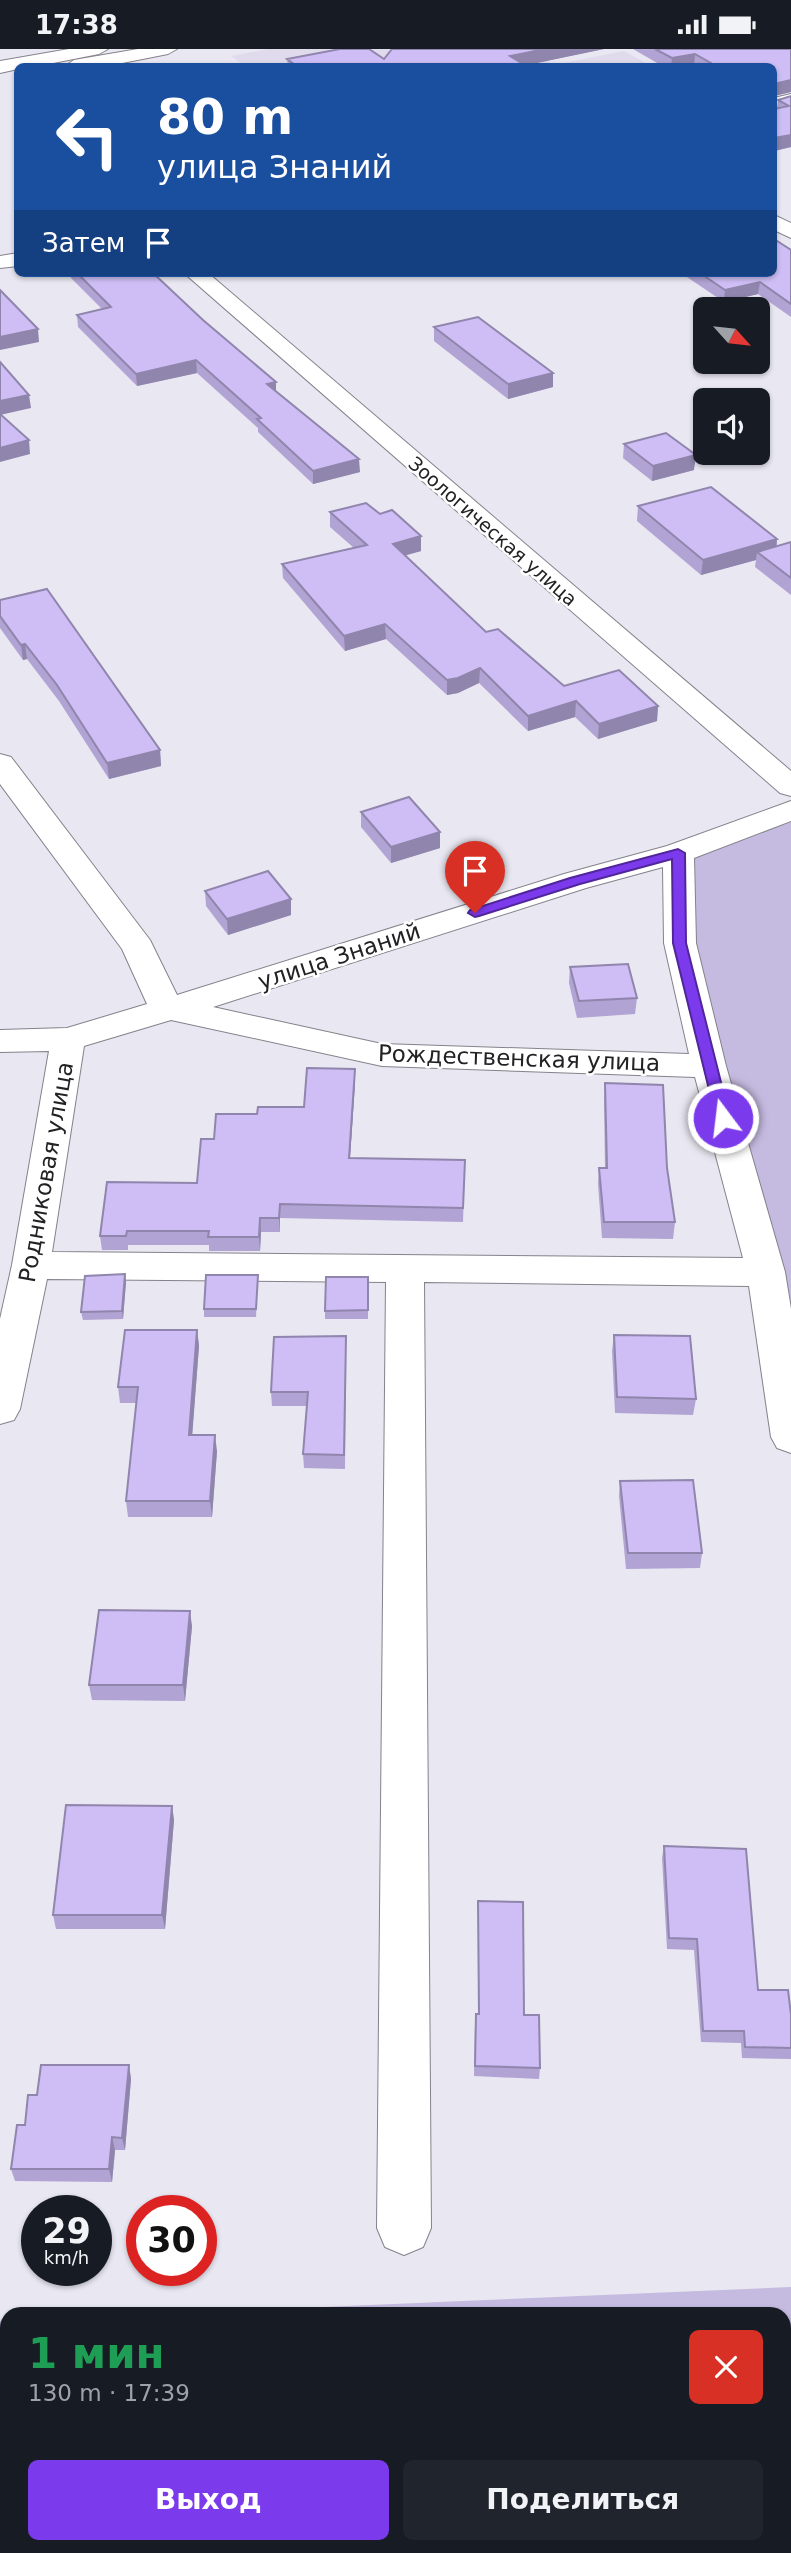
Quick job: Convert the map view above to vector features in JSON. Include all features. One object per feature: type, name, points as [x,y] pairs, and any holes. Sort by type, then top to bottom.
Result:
[{"type":"main road","points":[[22,63],[99,49]]},
{"type":"main road","points":[[93,63],[168,49]]},
{"type":"main road","name":"Зоологическая улица","points":[[200,277],[791,787]]},
{"type":"main road","points":[[0,763],[138,947],[166,1008]]},
{"type":"main road","name":"улица Знаний","points":[[166,1008],[223,993],[575,881],[678,853],[791,810]]},
{"type":"main road","points":[[678,853],[680,943],[709,1066],[766,1272],[791,1437]]},
{"type":"main road","name":"Родниковая улица","points":[[0,1409],[31,1265],[68,1039],[166,1008]]},
{"type":"main road","name":"Рождественская улица","points":[[166,1008],[382,1055],[709,1066]]},
{"type":"main road","points":[[0,1041],[68,1039]]},
{"type":"main road","points":[[31,1265],[766,1272]]},
{"type":"main road","points":[[404,2228],[405,1269]]},
{"type":"shaded area","points":[[268,49],[528,49],[550,63],[241,63],[231,56]]},
{"type":"shaded area","points":[[624,51],[646,63],[563,63]]},
{"type":"shaded area","points":[[791,822],[791,1343],[689,919],[690,856]]},
{"type":"shaded area","points":[[791,2287],[791,2307],[324,2307]]},
{"type":"building","points":[[340,49],[369,49],[384,59],[392,49],[545,49],[510,56],[521,63],[292,63],[287,59]]},
{"type":"building","points":[[655,49],[791,49],[791,80],[777,83],[777,63],[711,63],[695,54],[672,58]]},
{"type":"building","points":[[791,96],[791,135],[777,137],[777,108],[789,106],[778,100]]},
{"type":"building","points":[[777,241],[791,250],[791,304],[760,282],[725,290],[706,277],[777,277]]},
{"type":"building","points":[[81,277],[157,277],[276,382],[267,384],[359,459],[313,471],[257,419],[261,418],[196,360],[136,374],[77,315],[111,307]]},
{"type":"building","points":[[0,290],[38,329],[0,337]]},
{"type":"building","points":[[478,317],[553,373],[508,384],[434,327]]},
{"type":"building","points":[[0,362],[29,395],[0,401]]},
{"type":"building","points":[[0,414],[29,440],[0,448]]},
{"type":"building","points":[[666,433],[693,453],[693,456],[653,466],[624,444]]},
{"type":"building","points":[[711,487],[777,539],[703,560],[638,506]]},
{"type":"building","points":[[366,503],[380,514],[392,510],[421,536],[393,544],[486,632],[498,629],[564,686],[619,670],[658,706],[599,724],[576,701],[528,716],[480,668],[447,680],[385,624],[344,636],[282,564],[367,545],[330,512]]},
{"type":"building","points":[[791,542],[791,578],[757,552]]},
{"type":"building","points":[[47,589],[160,750],[107,763],[57,685],[25,644],[21,645],[0,616],[0,600]]},
{"type":"building","points":[[409,797],[440,832],[391,847],[361,812]]},
{"type":"building","points":[[268,871],[291,899],[227,919],[205,891]]},
{"type":"building","points":[[628,964],[637,998],[579,1001],[570,967]]},
{"type":"building","points":[[307,1068],[355,1069],[349,1158],[465,1160],[463,1208],[280,1204],[279,1218],[260,1218],[259,1237],[208,1237],[209,1231],[127,1231],[126,1236],[100,1236],[107,1182],[197,1183],[201,1139],[214,1139],[216,1114],[257,1114],[258,1107],[304,1107]]},
{"type":"building","points":[[605,1083],[663,1085],[667,1168],[675,1222],[604,1222],[599,1168],[607,1168]]},
{"type":"building","points":[[125,1274],[122,1311],[81,1312],[85,1276]]},
{"type":"building","points":[[206,1275],[258,1275],[256,1309],[204,1309]]},
{"type":"building","points":[[326,1277],[368,1277],[368,1310],[325,1311]]},
{"type":"building","points":[[125,1330],[197,1330],[189,1435],[215,1435],[210,1501],[126,1501],[138,1387],[118,1387]]},
{"type":"building","points":[[614,1335],[690,1336],[696,1399],[617,1397]]},
{"type":"building","points":[[346,1336],[344,1455],[303,1454],[308,1392],[271,1392],[274,1337]]},
{"type":"building","points":[[693,1480],[702,1553],[628,1553],[620,1481]]},
{"type":"building","points":[[99,1610],[190,1611],[183,1685],[89,1685]]},
{"type":"building","points":[[66,1805],[172,1806],[162,1915],[53,1915]]},
{"type":"building","points":[[664,1846],[746,1849],[758,1990],[788,1990],[791,2048],[745,2047],[744,2031],[703,2031],[697,1939],[669,1938]]},
{"type":"building","points":[[478,1901],[523,1902],[524,2015],[539,2015],[540,2068],[475,2066],[476,2014],[479,2014]]},
{"type":"building","points":[[41,2065],[129,2065],[122,2138],[112,2137],[109,2169],[11,2169],[17,2125],[25,2125],[28,2095],[37,2095]]},
{"type":"route","points":[[475,913],[575,881],[678,853],[680,943],[723,1118]]}]
